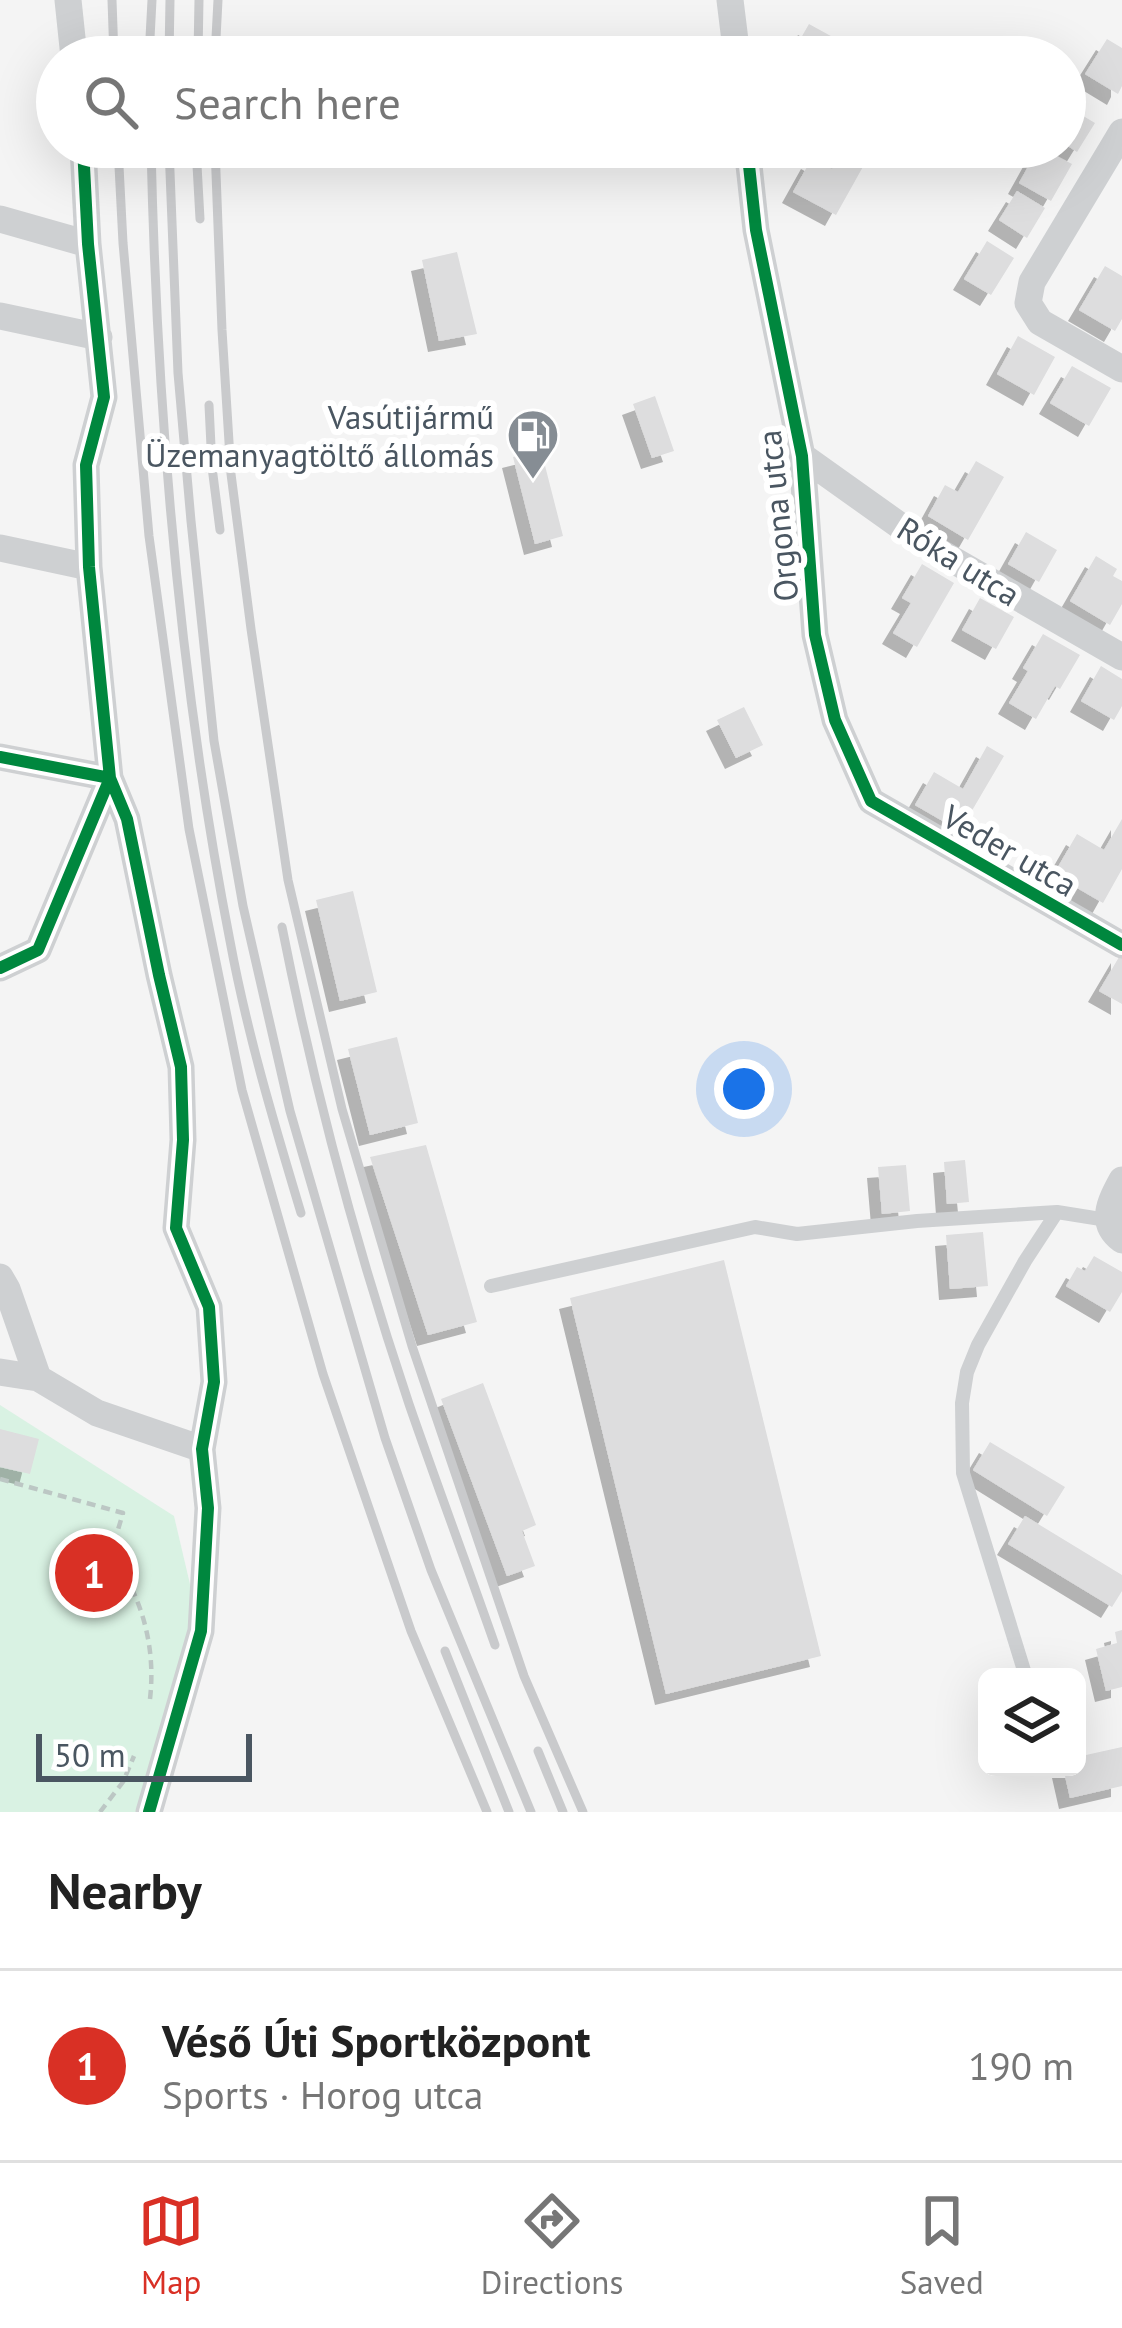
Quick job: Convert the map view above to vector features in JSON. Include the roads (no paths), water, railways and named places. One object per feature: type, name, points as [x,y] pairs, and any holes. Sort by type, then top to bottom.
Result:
[{"type":"street","points":[[68,0],[72,36]]},
{"type":"street","points":[[730,0],[734,36]]},
{"type":"street","points":[[1122,132],[1032,282],[1028,303],[1040,322],[1122,369]]},
{"type":"street","points":[[84,168],[104,397],[86,464],[89,567],[110,778],[128,819],[181,1067],[183,1140],[176,1228],[209,1307],[214,1382],[202,1449],[208,1508],[201,1631],[149,1812]]},
{"type":"street","name":"Orgona utca","points":[[749,168],[756,230],[802,456],[815,635],[835,720],[871,801]]},
{"type":"street","points":[[0,219],[88,244]]},
{"type":"street","points":[[0,316],[99,337]]},
{"type":"street","name":"Róka utca","points":[[802,456],[927,545],[1122,657]]},
{"type":"street","points":[[0,548],[89,567]]},
{"type":"street","points":[[0,757],[110,778]]},
{"type":"street","points":[[0,968],[38,950],[110,778]]},
{"type":"street","name":"Veder utca","points":[[871,801],[1122,945]]},
{"type":"street","points":[[0,1277],[38,1378]]},
{"type":"street","points":[[0,1372],[38,1378],[97,1413],[202,1449]]},
{"type":"lane","points":[[491,1286],[755,1227],[797,1234],[917,1221],[1115,1210]]},
{"type":"lane","points":[[1023,1668],[963,1473],[962,1403],[978,1345],[1057,1212]]},
{"type":"railway","points":[[112,0],[113,36]]},
{"type":"railway","points":[[150,36],[152,0]]},
{"type":"railway","points":[[169,36],[170,0]]},
{"type":"railway","points":[[198,36],[199,0]]},
{"type":"railway","points":[[216,36],[218,0]]},
{"type":"railway","points":[[119,168],[149,536],[189,829],[242,1090],[323,1374],[411,1631],[487,1812]]},
{"type":"railway","points":[[152,168],[165,446],[197,744],[237,975],[301,1213]]},
{"type":"railway","points":[[170,168],[178,373],[191,521],[214,741],[243,906],[290,1111],[385,1438],[431,1570],[531,1812]]},
{"type":"railway","points":[[197,168],[200,219]]},
{"type":"railway","points":[[216,168],[231,474],[288,880],[342,1109],[412,1346],[524,1676],[583,1812]]},
{"type":"railway","points":[[209,405],[220,530]]},
{"type":"railway","points":[[282,927],[323,1108],[372,1287],[495,1645]]},
{"type":"railway","points":[[445,1651],[509,1812]]},
{"type":"railway","points":[[538,1751],[563,1812]]},
{"type":"place","name":"Vasútijármű Üzemanyagtöltő állomás","points":[[533,481]]},
{"type":"place","name":"Véső Úti Sportközpont","points":[[94,1573]]}]
